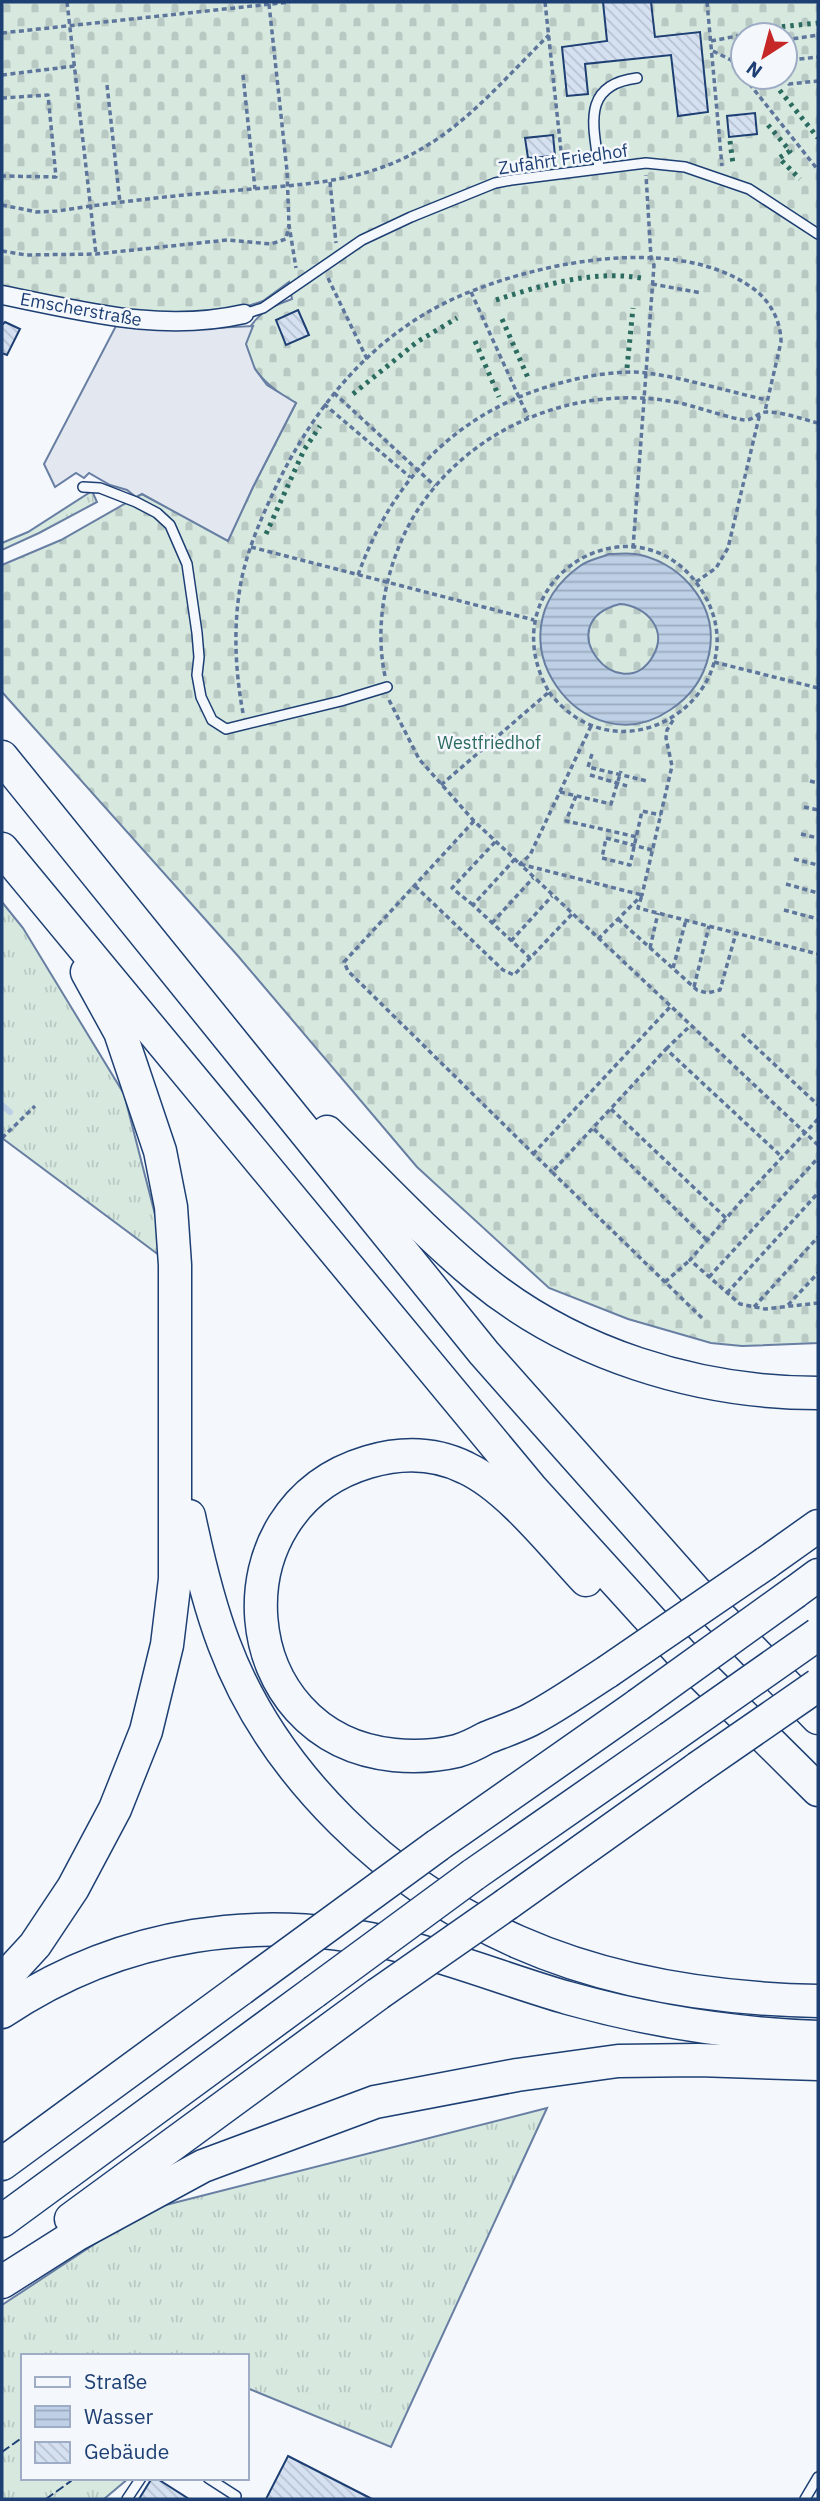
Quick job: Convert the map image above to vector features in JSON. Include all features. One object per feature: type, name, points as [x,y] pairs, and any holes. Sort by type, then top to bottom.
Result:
[{"type":"highway","points":[[2,757],[484,1353],[573,1457],[697,1593],[818,1718]]},
{"type":"highway","points":[[2,849],[531,1488],[687,1660],[818,1790]]},
{"type":"highway","points":[[2,1981],[35,1945],[73,1888],[116,1809],[146,1731],[167,1645],[176,1578],[175,1265],[170,1207],[160,1151],[120,1032],[53,909]]},
{"type":"highway","points":[[222,1030],[425,1228],[477,1276],[521,1308],[577,1341],[639,1364],[695,1380],[781,1392],[818,1393]]},
{"type":"highway","points":[[687,1660],[638,1635],[516,1506],[486,1479],[447,1460],[431,1456],[394,1456],[355,1466],[337,1475],[303,1501],[279,1531],[270,1550],[261,1587],[260,1610],[264,1641],[280,1684],[295,1706],[313,1723],[354,1746],[379,1753],[415,1757],[457,1751],[531,1719],[607,1672],[766,1563],[818,1526]]},
{"type":"highway","points":[[176,1457],[205,1589],[225,1646],[250,1698],[300,1775],[330,1810],[373,1850],[462,1913],[519,1942],[552,1955],[601,1970],[679,1988],[761,1998],[818,2001]]},
{"type":"highway","points":[[2,2164],[438,1845],[806,1583]]},
{"type":"highway","points":[[2,2221],[473,1875],[818,1634]]},
{"type":"highway","points":[[2,2269],[377,1994],[818,1685]]},
{"type":"highway","points":[[2,2012],[52,1981],[114,1956],[174,1939],[221,1931],[286,1928],[341,1934],[402,1946],[568,1997],[658,2019],[748,2034],[818,2037]]},
{"type":"highway","points":[[2,2281],[76,2235],[203,2166],[374,2102],[517,2075],[618,2062],[698,2060],[818,2064]]},
{"type":"street","name":"Emscherstraße","points":[[2,295],[128,320],[171,323],[217,320],[244,314]]},
{"type":"lane","points":[[599,168],[592,115],[595,105],[610,87],[622,80],[637,78]]},
{"type":"lane","name":"Zufahrt Friedhof","points":[[244,314],[263,308],[362,240],[411,217],[495,183],[563,173],[646,163],[685,167],[749,189],[818,234]]},
{"type":"lane","points":[[83,487],[100,488],[136,502],[157,513],[170,525],[187,564],[197,633],[197,675],[201,697],[212,720],[226,729],[387,687]]},
{"type":"lane","points":[[805,2499],[818,2477]]},
{"type":"lane","points":[[127,2499],[140,2480]]},
{"type":"lane","points":[[211,2480],[236,2496],[234,2499]]},
{"type":"path","points":[[66,2],[96,254]]},
{"type":"path","points":[[2,33],[289,2]]},
{"type":"path","points":[[545,2],[563,173]]},
{"type":"path","points":[[707,2],[723,179]]},
{"type":"path","points":[[268,3],[287,171],[289,225],[298,284]]},
{"type":"path","points":[[2,205],[37,212],[255,188],[286,187],[364,175],[397,162],[431,143],[457,124],[549,35]]},
{"type":"path","points":[[799,38],[818,35]]},
{"type":"path","points":[[711,41],[729,38]]},
{"type":"path","points":[[712,51],[729,59]]},
{"type":"path","points":[[799,59],[818,57]]},
{"type":"path","points":[[2,75],[75,66]]},
{"type":"path","points":[[243,75],[255,188]]},
{"type":"path","points":[[799,84],[818,81]]},
{"type":"path","points":[[107,85],[120,203]]},
{"type":"path","points":[[756,91],[818,170]]},
{"type":"path","points":[[2,98],[48,95],[56,177],[3,176],[2,182]]},
{"type":"path","points":[[330,182],[337,257]]},
{"type":"path","points":[[633,548],[654,265],[651,258],[647,183]]},
{"type":"path","points":[[2,251],[26,255],[96,254],[227,240],[271,244],[286,239],[289,225]]},
{"type":"path","points":[[245,723],[237,683],[236,629],[242,582],[251,547],[281,477],[306,430],[324,404],[367,359],[416,321],[451,300],[534,272],[577,262],[651,258],[702,265],[722,271],[754,289],[765,300],[781,331],[781,342],[767,400],[728,548],[716,568],[696,582]]},
{"type":"path","points":[[323,267],[367,359]]},
{"type":"path","points":[[652,284],[702,293]]},
{"type":"path","points":[[471,292],[527,417]]},
{"type":"path","points":[[358,575],[371,537],[410,477],[453,435],[518,397],[584,377],[646,373],[767,400]]},
{"type":"path","points":[[334,393],[435,486]]},
{"type":"path","points":[[818,423],[763,412],[746,420],[675,402],[644,398],[614,398],[570,404],[527,417],[498,432],[476,448],[435,486],[403,536],[388,583],[381,636],[387,687],[394,710],[419,759],[441,785],[474,821],[818,1145]]},
{"type":"path","points":[[324,404],[410,477]]},
{"type":"path","points":[[251,547],[534,620]]},
{"type":"path","points":[[633,548],[671,560],[696,582],[706,598],[715,623],[716,649],[714,662],[696,699],[675,717],[649,729],[620,732],[591,726],[566,711],[549,692],[535,663],[532,649],[534,620],[547,589],[570,565],[600,551],[633,548]]},
{"type":"path","points":[[714,662],[818,688]]},
{"type":"path","points":[[441,785],[549,692]]},
{"type":"path","points":[[675,717],[667,730],[672,766],[638,908],[818,954],[818,948]]},
{"type":"path","points":[[520,864],[530,855],[591,726]]},
{"type":"path","points":[[592,754],[588,767],[647,780]]},
{"type":"path","points":[[560,792],[611,804],[620,772]]},
{"type":"path","points":[[590,775],[627,786]]},
{"type":"path","points":[[810,781],[818,783]]},
{"type":"path","points":[[576,796],[566,821],[637,837]]},
{"type":"path","points":[[804,807],[818,810]]},
{"type":"path","points":[[652,850],[635,845],[606,838],[602,858],[630,865],[635,845],[637,837],[642,811],[661,815]]},
{"type":"path","points":[[474,821],[344,962],[348,971],[702,1318]]},
{"type":"path","points":[[801,834],[818,838]]},
{"type":"path","points":[[496,841],[452,888],[530,958]]},
{"type":"path","points":[[473,905],[515,859]]},
{"type":"path","points":[[794,859],[818,865]]},
{"type":"path","points":[[520,864],[642,895]]},
{"type":"path","points":[[492,923],[534,877]]},
{"type":"path","points":[[786,884],[818,893]]},
{"type":"path","points":[[415,886],[503,970],[514,975],[572,914]]},
{"type":"path","points":[[511,941],[553,895]]},
{"type":"path","points":[[598,939],[642,895]]},
{"type":"path","points":[[784,910],[818,919]]},
{"type":"path","points":[[650,948],[658,913]]},
{"type":"path","points":[[618,919],[694,987],[707,993],[720,990],[736,933]]},
{"type":"path","points":[[673,968],[686,920]]},
{"type":"path","points":[[694,987],[709,926]]},
{"type":"path","points":[[533,1154],[670,1007]]},
{"type":"path","points":[[552,1172],[690,1026]]},
{"type":"path","points":[[742,1034],[818,1105]]},
{"type":"path","points":[[666,1049],[782,1157]]},
{"type":"path","points":[[2,1130],[4,1136],[35,1106]]},
{"type":"path","points":[[611,1109],[726,1218]]},
{"type":"path","points":[[665,1282],[690,1260],[818,1119]]},
{"type":"path","points":[[593,1128],[707,1240]]},
{"type":"path","points":[[709,1277],[818,1158]]},
{"type":"path","points":[[727,1293],[818,1193]]},
{"type":"path","points":[[754,1307],[818,1237]]},
{"type":"path","points":[[690,1260],[740,1304],[765,1309],[818,1303]]},
{"type":"path","points":[[786,1306],[818,1273]]},
{"type":"green space","name":"Westfriedhof","points":[[2,2],[818,2],[818,1343],[742,1346],[711,1343],[628,1319],[549,1288],[417,1167],[238,956],[2,692],[2,565],[61,540],[142,494],[228,540],[296,403],[270,386],[251,362],[246,349],[247,336],[253,323],[267,310],[292,299],[289,282],[263,301],[230,312],[149,316],[2,290]]},
{"type":"green space","points":[[92,491],[97,502],[2,550],[2,543],[28,532]]},
{"type":"green space","points":[[2,902],[23,928],[124,1094],[167,1261],[2,1138]]},
{"type":"green space","points":[[547,2108],[391,2447],[248,2388],[248,2354],[21,2354],[21,2480],[127,2480],[104,2499],[2,2499],[2,2305],[146,2210]]},
{"type":"shaded area","points":[[117,324],[192,329],[253,326],[246,344],[255,369],[267,385],[296,403],[228,541],[142,494],[136,497],[127,490],[110,485],[89,473],[84,478],[76,473],[55,487],[44,464]]},
{"type":"water","points":[[609,554],[637,554],[672,569],[695,591],[709,621],[709,654],[704,671],[695,686],[670,710],[637,724],[606,722],[578,709],[556,686],[543,657],[541,626],[552,594],[580,566]],"holes":[[[620,604],[646,614],[658,637],[653,656],[639,670],[624,674],[609,669],[597,658],[589,643],[589,628],[599,614]]]},
{"type":"building","points":[[603,2],[651,2],[655,37],[700,32],[708,112],[678,116],[671,55],[585,64],[588,94],[567,96],[562,47],[607,41]]},
{"type":"building","points":[[755,113],[757,134],[729,137],[727,116]]},
{"type":"building","points":[[553,135],[555,156],[528,158],[525,138]]},
{"type":"building","points":[[298,310],[309,335],[286,345],[276,320]]},
{"type":"building","points":[[5,322],[20,329],[7,355],[2,353],[2,325]]},
{"type":"building","points":[[288,2456],[372,2499],[266,2499]]},
{"type":"building","points":[[151,2480],[159,2480],[189,2499],[139,2499]]},
{"type":"waterway","points":[[2,1105],[10,1112]]},
{"type":"hedge","points":[[799,25],[818,23]]},
{"type":"hedge","points":[[780,91],[818,138]]},
{"type":"hedge","points":[[768,125],[790,151],[779,158],[800,179]]},
{"type":"hedge","points":[[730,141],[733,164]]},
{"type":"hedge","points":[[496,300],[549,284],[586,277],[641,278]]},
{"type":"hedge","points":[[627,368],[633,308]]},
{"type":"hedge","points":[[353,394],[417,342],[457,318]]},
{"type":"hedge","points":[[502,319],[529,380]]},
{"type":"hedge","points":[[475,341],[499,397]]},
{"type":"hedge","points":[[266,534],[304,450],[320,426]]},
{"type":"fence","points":[[2,2452],[21,2438]]},
{"type":"fence","points":[[46,2499],[70,2480]]}]
